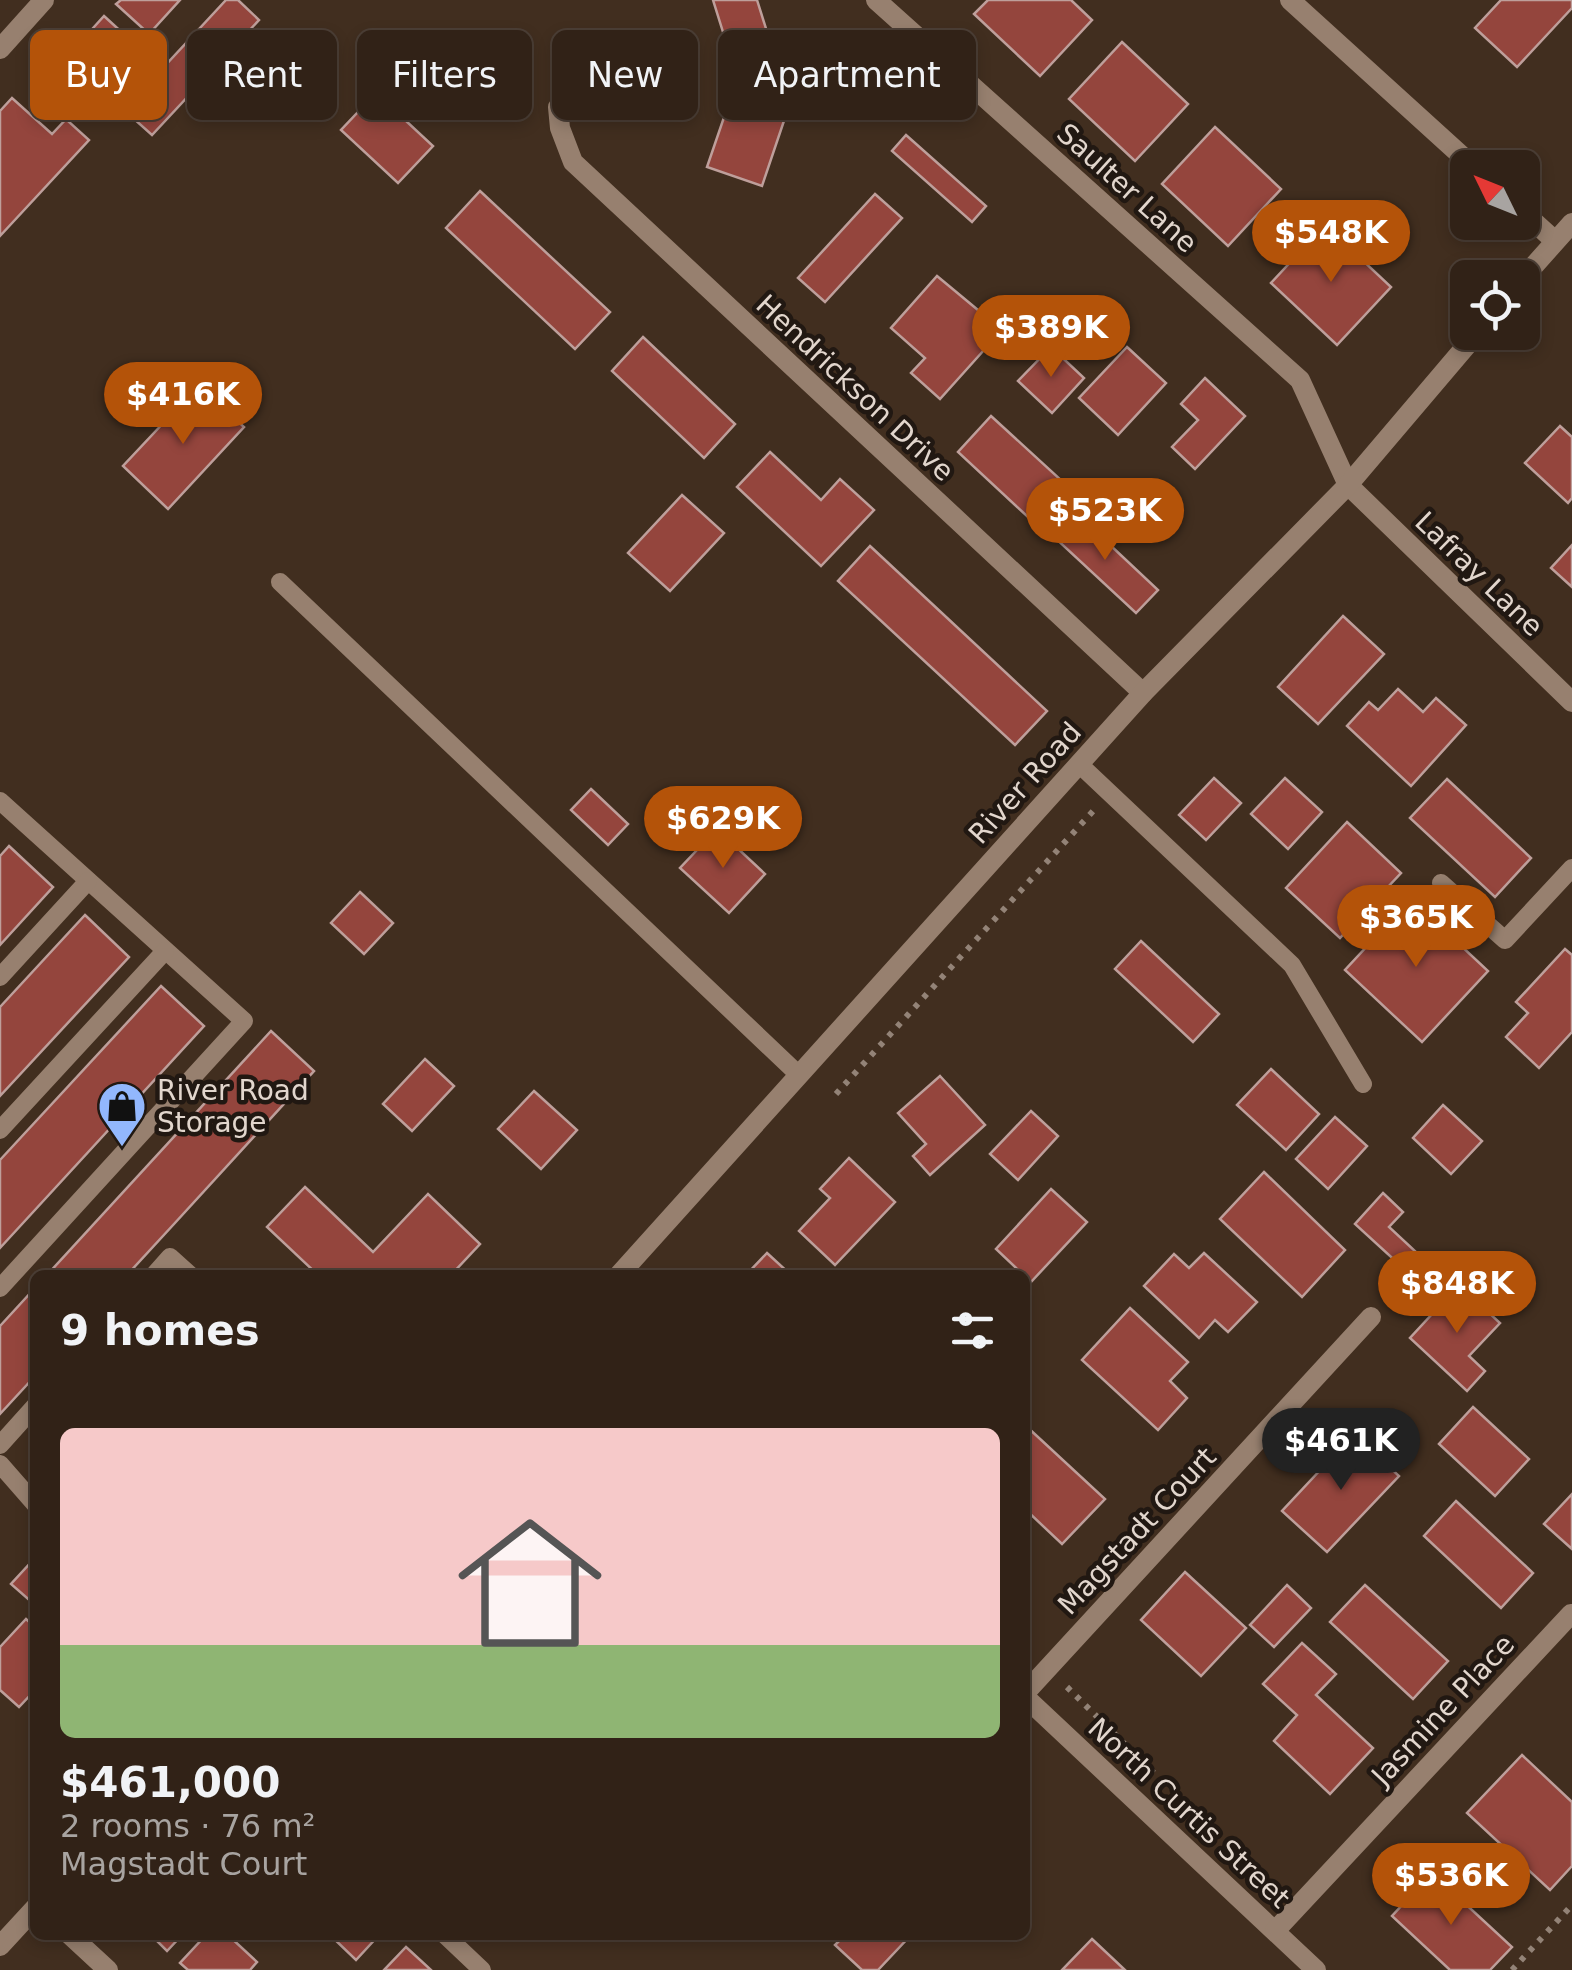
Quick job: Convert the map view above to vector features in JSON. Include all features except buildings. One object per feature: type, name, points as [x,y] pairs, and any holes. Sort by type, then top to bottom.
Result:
[{"type":"street","points":[[0,49],[44,0]]},
{"type":"street","name":"Saulter Lane","points":[[876,0],[1300,380],[1348,486]]},
{"type":"street","points":[[1290,0],[1454,150]]},
{"type":"street","name":"Hendrickson Drive","points":[[559,120],[573,162],[1142,693]]},
{"type":"street","points":[[1538,260],[1572,222]]},
{"type":"street","points":[[1540,227],[1555,241]]},
{"type":"street","name":"River Road","points":[[624,1270],[1142,693],[1348,486],[1463,350]]},
{"type":"street","name":"Lafray Lane","points":[[1348,486],[1572,702]]},
{"type":"street","name":"Magstadt Court","points":[[1030,1690],[1372,1317]]},
{"type":"street","name":"Jasmine Place","points":[[1275,1931],[1571,1614]]},
{"type":"street","name":"North Curtis Street","points":[[1030,1700],[1313,1969]]},
{"type":"street","points":[[0,1946],[30,1913]]},
{"type":"street","points":[[75,1940],[108,1970]]},
{"type":"lane","points":[[280,582],[800,1075]]},
{"type":"lane","points":[[1080,764],[1292,966],[1363,1084]]},
{"type":"lane","points":[[0,1288],[244,1021],[88,881],[4,813]]},
{"type":"lane","points":[[1441,884],[1505,940],[1572,868]]},
{"type":"lane","points":[[0,977],[88,881]]},
{"type":"lane","points":[[0,1130],[165,951]]},
{"type":"lane","points":[[158,1270],[170,1257],[184,1270]]},
{"type":"lane","points":[[0,1444],[30,1411]]},
{"type":"lane","points":[[0,1464],[30,1498]]},
{"type":"lane","points":[[449,1940],[482,1970]]},
{"type":"path","points":[[836,1094],[1110,793]]},
{"type":"path","points":[[1512,1970],[1572,1905]]},
{"type":"place","name":"River Road Storage","points":[[122,1148]]}]
